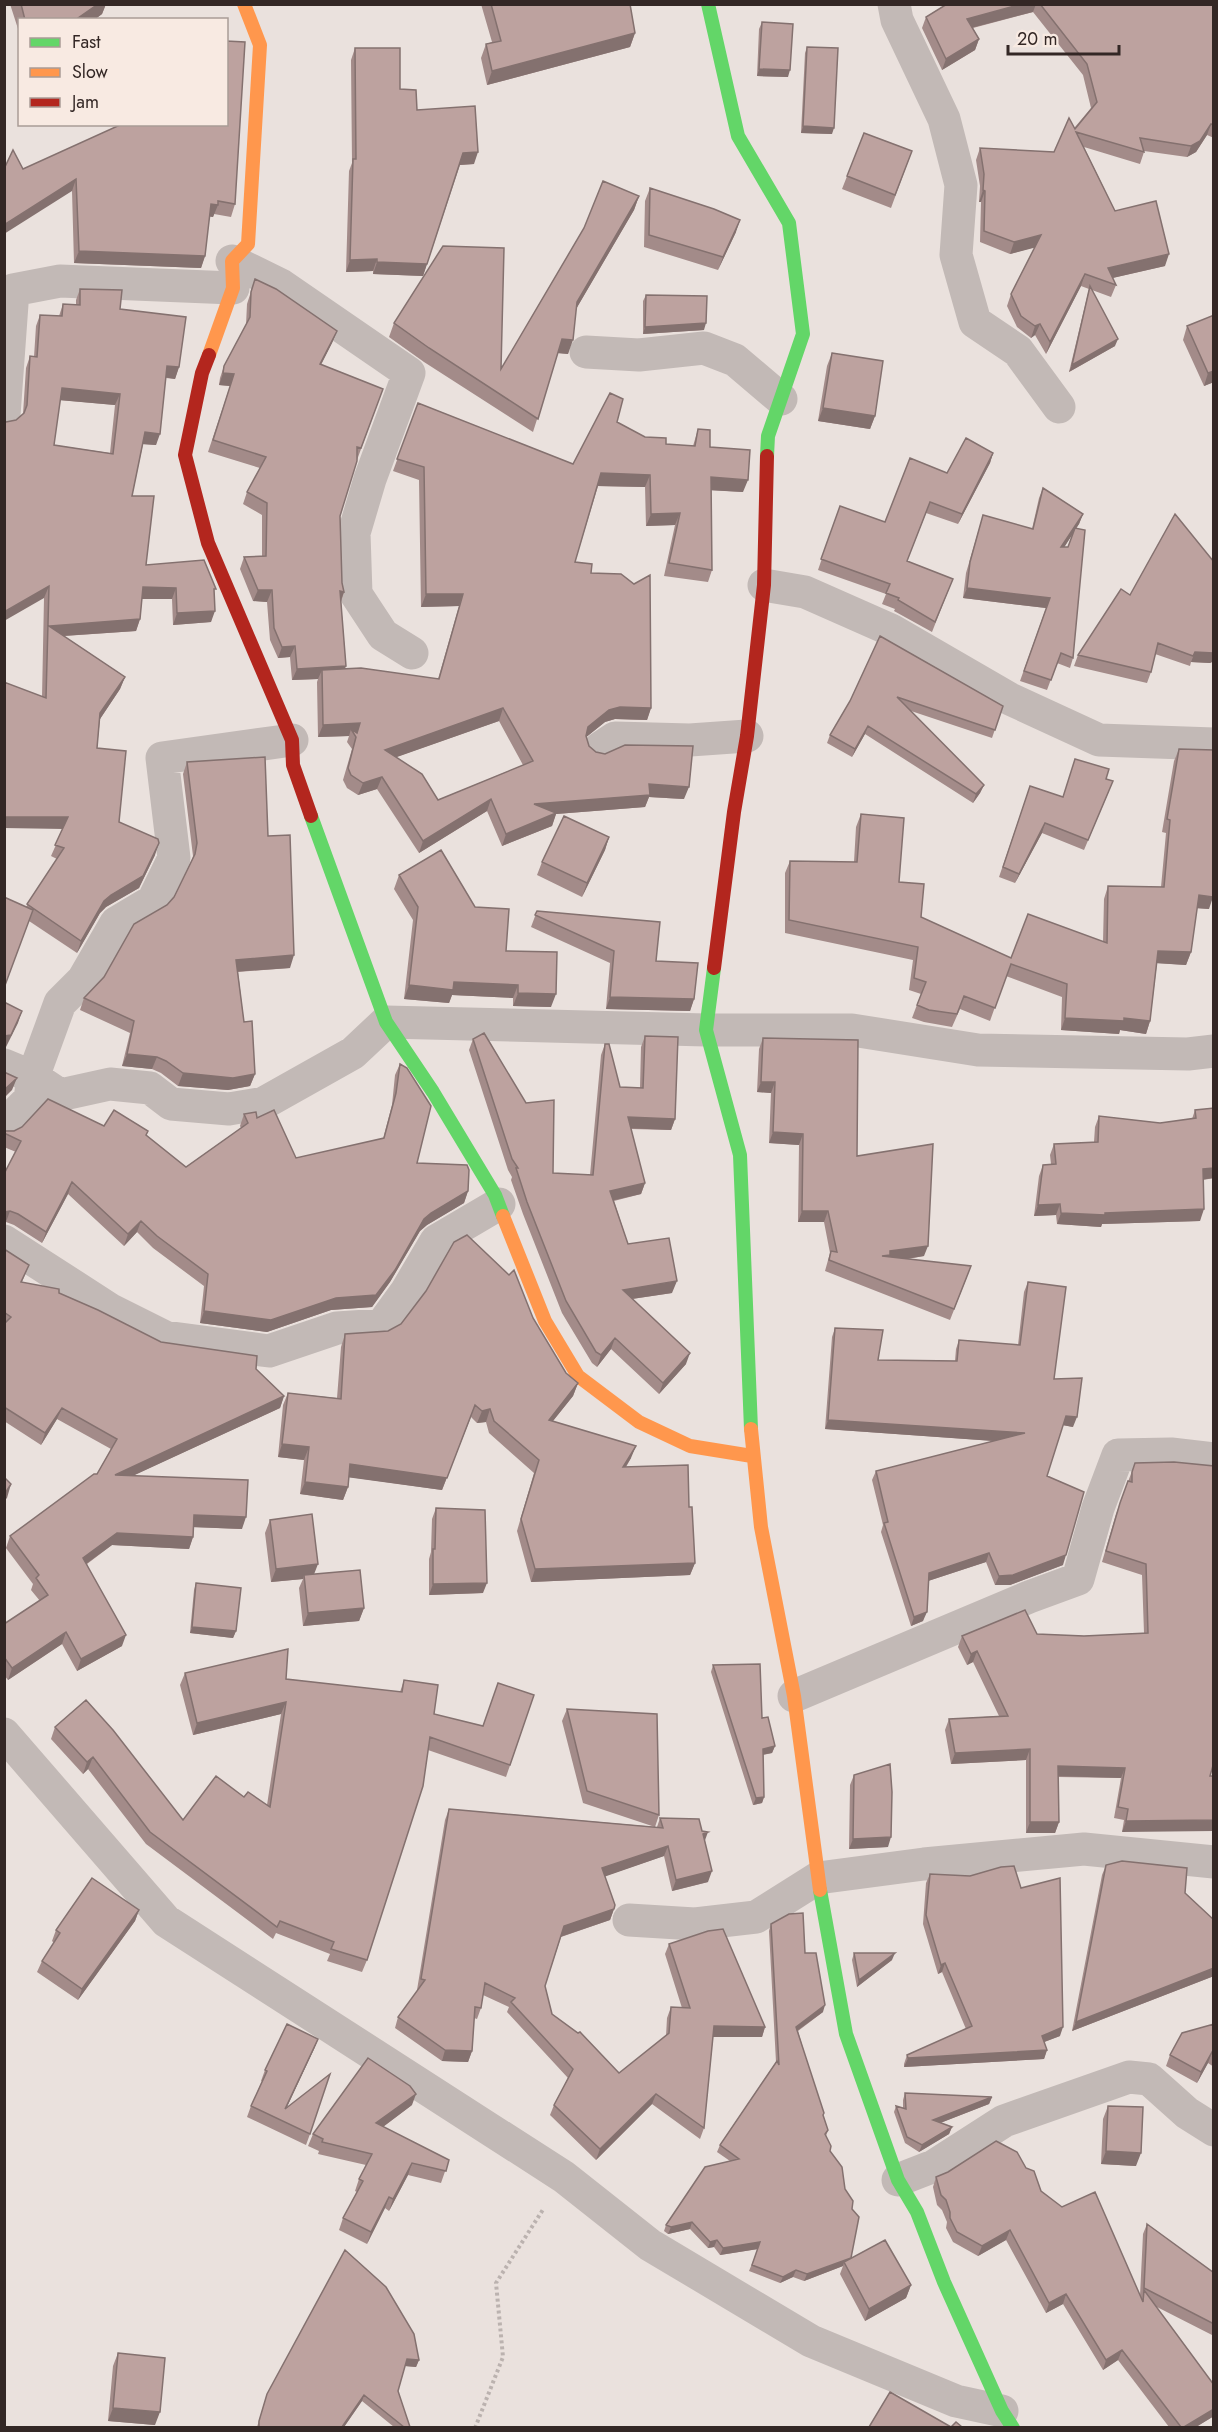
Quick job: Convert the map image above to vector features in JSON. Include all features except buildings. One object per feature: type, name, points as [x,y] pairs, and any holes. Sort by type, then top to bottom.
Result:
[{"type":"street","points":[[244,4],[260,45],[248,244],[233,274],[202,374],[185,455],[208,543],[292,740],[293,765],[386,1022],[434,1092],[499,1204],[545,1321],[578,1376],[639,1422],[690,1446],[752,1456]]},
{"type":"street","points":[[708,4],[738,136],[789,223],[803,334],[768,436],[764,585],[747,736],[734,812],[706,1030],[740,1155],[752,1456],[761,1527],[795,1696],[818,1878],[846,2034],[898,2180],[917,2212],[944,2282],[1008,2419]]},
{"type":"street","points":[[894,4],[897,20],[944,119],[961,184],[956,255],[975,322],[1018,351],[1059,407]]},
{"type":"street","points":[[4,415],[9,286],[60,281],[233,274],[281,285],[409,373],[370,479],[354,533],[356,594],[383,634],[412,653]]},
{"type":"street","points":[[586,352],[639,355],[704,348],[735,360],[781,399]]},
{"type":"street","points":[[764,585],[805,592],[880,625],[1010,699],[1099,740],[1214,744]]},
{"type":"street","points":[[600,748],[615,738],[690,740],[747,736]]},
{"type":"street","points":[[19,1071],[60,1003],[83,980],[116,923],[153,901],[174,858],[162,758],[292,740]]},
{"type":"street","points":[[19,1071],[60,1095],[110,1084],[150,1088],[171,1104],[229,1109],[264,1103],[353,1053],[386,1022],[706,1030],[852,1030],[978,1050],[1188,1054],[1214,1051]]},
{"type":"street","points":[[4,1125],[30,1099],[19,1071]]},
{"type":"street","points":[[4,1241],[111,1310],[165,1337],[270,1351],[337,1328],[382,1325],[406,1292],[436,1241],[499,1204]]},
{"type":"street","points":[[795,1696],[1078,1579],[1098,1508],[1118,1455],[1171,1454],[1214,1459]]},
{"type":"street","points":[[4,1734],[166,1921],[564,2177],[650,2245],[811,2341],[956,2401],[1008,2419]]},
{"type":"street","points":[[629,1920],[695,1924],[756,1917],[818,1878],[924,1864],[1084,1849],[1214,1862]]},
{"type":"street","points":[[898,2180],[934,2166],[1004,2121],[1129,2077],[1149,2079],[1187,2113],[1214,2130]]},
{"type":"path","points":[[475,2427],[503,2357],[496,2283],[564,2177]]},
{"type":"traffic: fast","points":[[708,4],[738,136],[789,223],[803,334],[768,436],[767,456]]},
{"type":"traffic: fast","points":[[311,816],[386,1022],[433,1092],[495,1195],[503,1216]]},
{"type":"traffic: fast","points":[[714,968],[706,1030],[740,1155],[751,1429]]},
{"type":"traffic: fast","points":[[820,1890],[846,2034],[898,2180],[917,2212],[944,2282],[1002,2411],[1013,2428]]},
{"type":"traffic: slow","points":[[209,355],[233,288],[232,261],[248,244],[260,45],[244,4]]},
{"type":"traffic: slow","points":[[503,1216],[545,1321],[578,1376],[639,1422],[690,1446],[752,1456]]},
{"type":"traffic: slow","points":[[751,1429],[761,1527],[794,1696],[820,1890]]},
{"type":"traffic: jam","points":[[209,355],[202,373],[185,455],[208,543],[292,740],[293,765],[311,816]]},
{"type":"traffic: jam","points":[[714,968],[734,812],[747,736],[764,585],[767,456]]}]
